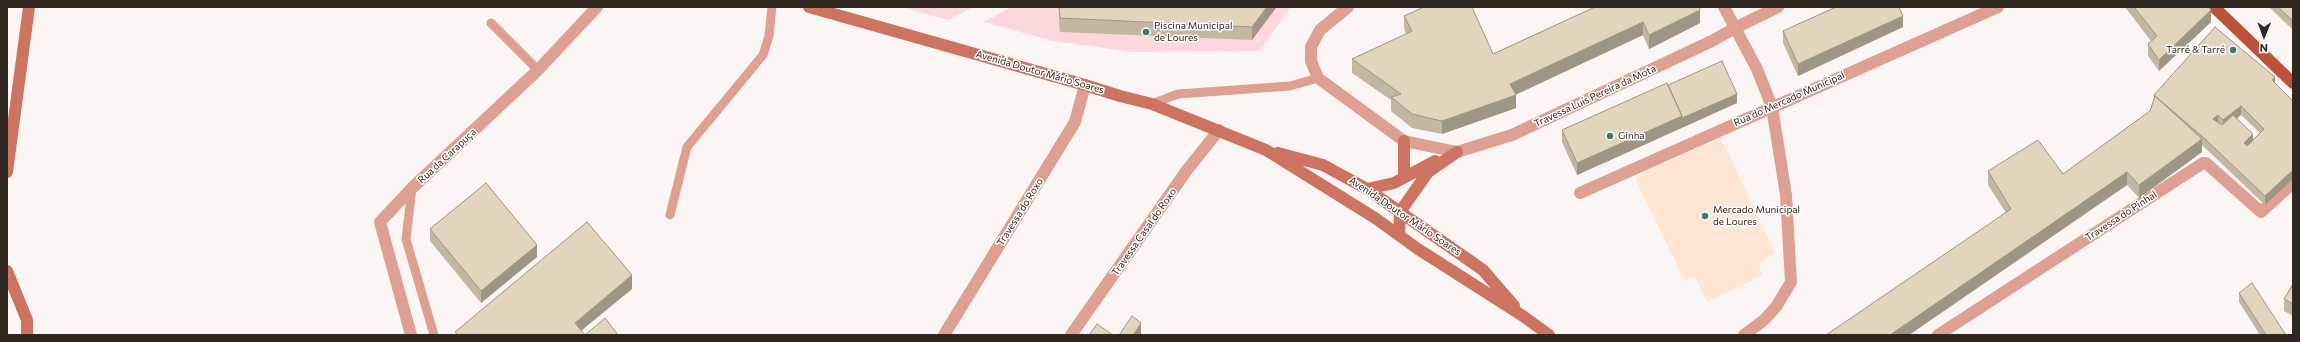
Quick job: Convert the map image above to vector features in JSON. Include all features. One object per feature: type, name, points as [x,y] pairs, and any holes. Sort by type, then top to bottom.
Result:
[{"type":"main road","points":[[2214,7],[2293,83]]},
{"type":"street","points":[[7,172],[29,7]]},
{"type":"street","name":"Rua da Carapuça","points":[[411,335],[380,222],[412,188],[538,70],[598,7]]},
{"type":"street","name":"Avenida Doutor Mário Soares","points":[[809,7],[1152,104],[1266,150],[1323,165],[1367,189],[1483,270],[1523,316]]},
{"type":"street","points":[[1348,7],[1320,30],[1311,47],[1311,61],[1318,78],[1404,141],[1404,177]]},
{"type":"street","points":[[1724,7],[1757,69],[1772,107],[1786,195],[1792,282],[1776,307],[1764,320],[1744,335]]},
{"type":"street","name":"Travessa Luís Pereira da Mota","points":[[1404,141],[1457,152],[1512,135],[1712,41],[1734,28],[1778,7]]},
{"type":"street","name":"Rua do Mercado Municipal","points":[[1580,192],[1998,7]]},
{"type":"street","name":"Travessa do Roxo","points":[[944,335],[1075,122],[1085,85]]},
{"type":"street","name":"Travessa Casal do Roxo","points":[[1071,335],[1187,170],[1219,130]]},
{"type":"street","name":"Avenida Doutor Mário Soares","points":[[1266,150],[1376,218],[1399,235],[1550,335]]},
{"type":"street","points":[[1367,189],[1394,183],[1420,168],[1457,152]]},
{"type":"street","points":[[1399,235],[1400,212],[1428,172],[1457,152]]},
{"type":"street","name":"Travessa do Pinhal","points":[[1938,335],[2203,162],[2206,163],[2261,212],[2293,183]]},
{"type":"street","points":[[7,271],[27,320],[27,335]]},
{"type":"street","points":[[7,284],[18,298]]},
{"type":"lane","points":[[670,215],[687,147],[763,54],[769,36],[772,7]]},
{"type":"lane","points":[[491,23],[538,70]]},
{"type":"lane","points":[[1152,104],[1178,94],[1290,86],[1318,78]]},
{"type":"lane","points":[[412,188],[406,239],[434,335]]},
{"type":"shaded area","points":[[903,7],[973,7],[948,20]]},
{"type":"shaded area","name":"Piscina Municipal de Loures","points":[[1012,7],[1291,7],[1259,51],[1133,52],[1053,41],[984,22]]},
{"type":"shaded area","name":"Mercado Municipal de Loures","points":[[1721,138],[1775,253],[1757,264],[1763,275],[1707,302],[1695,276],[1685,281],[1635,179],[1642,173]]},
{"type":"building","points":[[1267,7],[1252,27],[1060,18],[1059,8]]},
{"type":"building","points":[[1424,7],[1472,7],[1493,54],[1595,7],[1699,7],[1700,10],[1649,35],[1643,22],[1510,84],[1516,95],[1442,121],[1412,114],[1391,97],[1401,94],[1352,59],[1412,31],[1404,16]]},
{"type":"building","points":[[1836,7],[1899,7],[1903,16],[1798,64],[1783,31]]},
{"type":"building","points":[[2134,7],[2209,7],[2211,10],[2159,60],[2148,44],[2157,36]]},
{"type":"building","points":[[2278,7],[2293,7],[2293,21]]},
{"type":"building","points":[[2215,27],[2275,77],[2272,80],[2293,101],[2293,170],[2265,196],[2204,138],[2154,95]],"holes":[[[2241,106],[2264,129],[2247,146],[2244,143],[2253,134],[2233,115],[2222,125],[2213,119],[2218,115],[2223,120]]]},
{"type":"building","points":[[1722,61],[1737,94],[1682,118],[1668,85]]},
{"type":"building","points":[[1667,83],[1682,116],[1577,163],[1562,130]]},
{"type":"building","points":[[2155,96],[2202,139],[2139,185],[2127,172],[1890,335],[1826,335],[2011,209],[1988,171],[2038,140],[2063,174],[2150,111]]},
{"type":"building","points":[[486,183],[537,245],[481,291],[430,229]]},
{"type":"building","points":[[587,222],[632,275],[575,323],[585,335],[458,335],[455,332]]},
{"type":"building","points":[[2252,283],[2286,335],[2266,335],[2239,293]]},
{"type":"building","points":[[2293,284],[2293,304],[2284,299]]},
{"type":"building","points":[[1132,316],[1141,323],[1133,335],[1119,335]]},
{"type":"building","points":[[605,318],[618,335],[585,335]]},
{"type":"building","points":[[1097,324],[1113,335],[1089,335]]},
{"type":"place","name":"Piscina Municipal de Loures","points":[[1146,32]]},
{"type":"place","name":"Tarré & Tarré","points":[[2233,50]]},
{"type":"place","name":"Ginha","points":[[1610,136]]},
{"type":"place","name":"Mercado Municipal de Loures","points":[[1705,216]]}]
